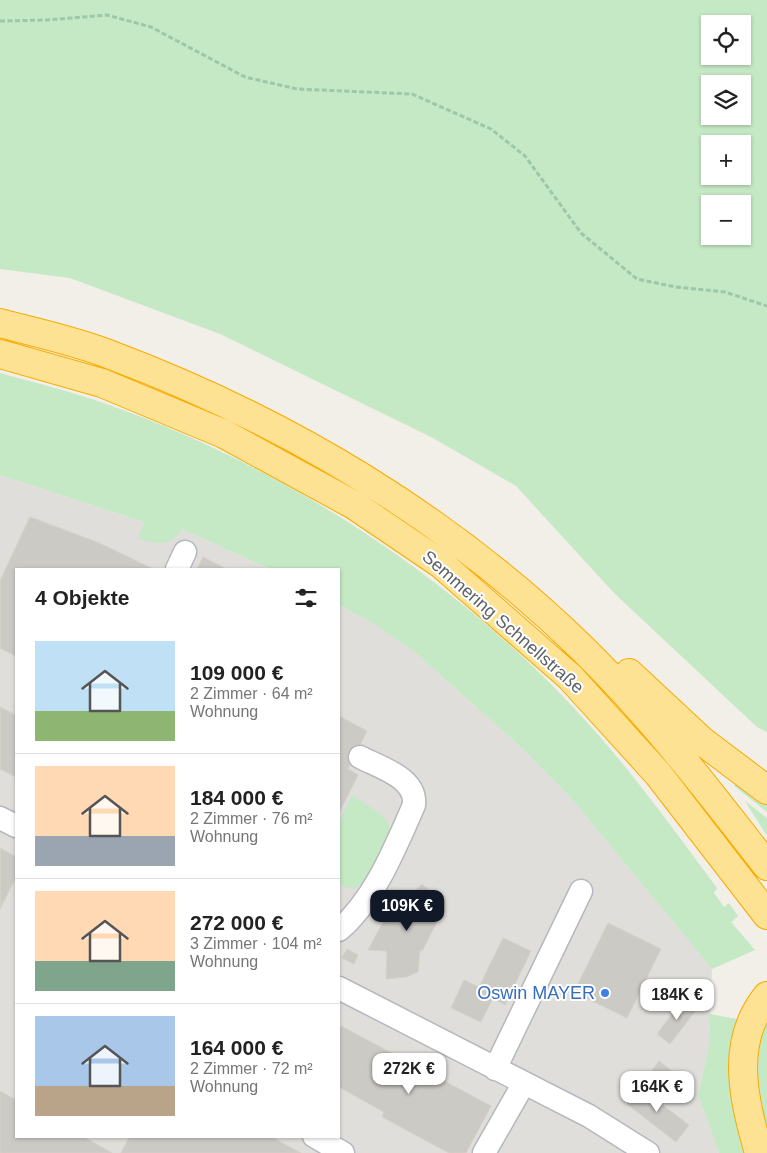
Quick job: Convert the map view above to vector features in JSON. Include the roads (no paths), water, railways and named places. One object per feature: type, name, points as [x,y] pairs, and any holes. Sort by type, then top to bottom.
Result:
[{"type":"highway","name":"Semmering Schnellstraße","points":[[0,323],[109,354],[211,396],[309,445],[401,501],[490,566],[583,649],[637,706],[697,776],[767,866]]},
{"type":"highway","name":"Semmering Schnellstraße","points":[[0,354],[102,383],[224,434],[354,505],[441,564],[570,677],[658,774],[767,915]]},
{"type":"highway","points":[[583,649],[614,659],[702,742],[767,790]]},
{"type":"highway","points":[[759,1146],[743,1091],[744,1046],[756,1010],[767,996]]},
{"type":"street","points":[[343,921],[374,887],[409,817],[415,796],[406,782],[360,757]]},
{"type":"street","points":[[0,818],[15,826]]},
{"type":"street","points":[[495,1069],[581,891]]},
{"type":"street","points":[[340,989],[589,1116],[628,1138],[648,1153]]},
{"type":"street","points":[[484,1153],[524,1083]]},
{"type":"street","points":[[317,1138],[343,1153]]},
{"type":"place","name":"Oswin MAYER","points":[[605,993]]}]
